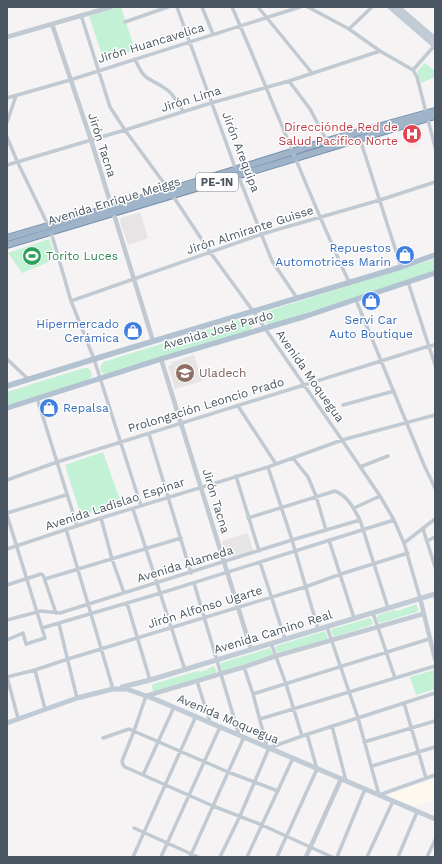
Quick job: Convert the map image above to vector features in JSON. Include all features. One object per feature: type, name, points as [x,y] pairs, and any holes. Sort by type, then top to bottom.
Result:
[{"type":"highway","name":"Avenida Enrique Meiggs","points":[[7,245],[113,210],[294,155],[360,138],[426,116],[435,111]]},
{"type":"highway","name":"Avenida Enrique Meiggs","points":[[294,155],[327,141],[426,116],[435,116]]},
{"type":"highway","name":"Avenida Enrique Meiggs","points":[[7,238],[48,225],[113,210]]},
{"type":"main road","points":[[390,7],[435,45]]},
{"type":"main road","points":[[398,7],[435,39]]},
{"type":"main road","name":"Avenida José Pardo","points":[[7,386],[402,267],[435,255]]},
{"type":"main road","name":"Avenida José Pardo","points":[[7,408],[161,359],[356,300],[435,273]]},
{"type":"main road","name":"Avenida Camino Real","points":[[115,689],[185,670],[435,594]]},
{"type":"main road","name":"Avenida Moquegua","points":[[7,723],[77,698],[115,689],[132,691],[196,716],[435,820]]},
{"type":"street","points":[[7,37],[111,7]]},
{"type":"street","points":[[125,22],[168,7]]},
{"type":"street","name":"Jirón Arequipa","points":[[177,7],[237,173],[272,260],[297,298]]},
{"type":"street","points":[[202,7],[213,34]]},
{"type":"street","points":[[232,7],[319,218],[349,282]]},
{"type":"street","points":[[258,7],[312,72]]},
{"type":"street","points":[[308,7],[349,29],[380,51],[413,70],[435,147]]},
{"type":"street","points":[[349,29],[372,7]]},
{"type":"street","name":"Jirón Huancavelica","points":[[7,98],[70,80],[297,8]]},
{"type":"street","name":"Avenida Moquegua","points":[[81,15],[108,102],[125,130],[265,328],[380,496],[394,520],[408,553],[435,659]]},
{"type":"street","name":"Jirón Tacna","points":[[52,24],[91,140],[153,341]]},
{"type":"street","points":[[413,70],[435,45]]},
{"type":"street","name":"Jirón Lima","points":[[7,165],[289,81],[312,72],[380,51]]},
{"type":"street","points":[[135,59],[146,78],[166,89],[172,95],[183,112]]},
{"type":"street","points":[[289,81],[310,109],[327,141]]},
{"type":"street","points":[[7,122],[16,96]]},
{"type":"street","points":[[7,138],[48,225]]},
{"type":"street","points":[[360,138],[402,267]]},
{"type":"street","name":"Jirón Almirante Guisse","points":[[72,300],[262,234],[380,200],[435,182]]},
{"type":"street","points":[[50,232],[72,300],[94,359],[141,506]]},
{"type":"street","points":[[408,282],[435,365]]},
{"type":"street","points":[[356,300],[435,488]]},
{"type":"street","name":"Prolongación Leoncio Prado","points":[[7,480],[57,462],[429,346],[435,346]]},
{"type":"street","points":[[7,359],[28,379]]},
{"type":"street","name":"Jirón Tacna","points":[[161,359],[251,650]]},
{"type":"street","points":[[343,405],[394,392]]},
{"type":"street","points":[[37,398],[76,526]]},
{"type":"street","points":[[238,406],[276,464]]},
{"type":"street","name":"Avenida Ladislao Espinar","points":[[7,549],[101,518],[268,467],[342,440],[435,415]]},
{"type":"street","points":[[149,434],[191,573]]},
{"type":"street","points":[[360,467],[388,456]]},
{"type":"street","points":[[293,458],[307,474],[316,496],[326,530]]},
{"type":"street","points":[[268,467],[292,540],[318,629]]},
{"type":"street","points":[[236,476],[259,551]]},
{"type":"street","points":[[248,518],[316,496],[335,491],[341,493],[354,508],[360,520],[388,608]]},
{"type":"street","points":[[7,640],[23,633],[26,644],[45,638],[7,514],[66,495]]},
{"type":"street","points":[[354,508],[380,496]]},
{"type":"street","points":[[133,508],[185,670]]},
{"type":"street","points":[[101,518],[112,559],[124,593]]},
{"type":"street","points":[[404,543],[435,519]]},
{"type":"street","name":"Avenida Alameda","points":[[7,620],[36,612],[47,611],[60,613],[360,520]]},
{"type":"street","name":"Avenida Alameda","points":[[42,628],[194,583],[394,520]]},
{"type":"street","points":[[66,529],[77,570],[115,689]]},
{"type":"street","points":[[423,529],[435,567]]},
{"type":"street","points":[[427,541],[435,537]]},
{"type":"street","points":[[45,579],[181,538]]},
{"type":"street","points":[[329,540],[354,618]]},
{"type":"street","name":"Jirón Alfonso Ugarte","points":[[7,677],[35,670],[102,648],[305,587],[408,553]]},
{"type":"street","points":[[260,562],[285,639]]},
{"type":"street","points":[[7,585],[26,578],[41,574],[43,575],[56,613]]},
{"type":"street","points":[[194,583],[238,735]]},
{"type":"street","points":[[128,603],[150,680]]},
{"type":"street","points":[[373,613],[395,678]]},
{"type":"street","points":[[332,857],[262,825],[189,796],[123,765],[122,761],[146,696],[244,668],[276,656],[423,614]]},
{"type":"street","points":[[59,624],[77,698]]},
{"type":"street","points":[[327,626],[358,718],[379,795],[435,775]]},
{"type":"street","points":[[253,694],[429,639]]},
{"type":"street","points":[[271,643],[286,684],[302,736]]},
{"type":"street","points":[[260,720],[435,666]]},
{"type":"street","points":[[220,857],[240,816],[268,747],[244,668]]},
{"type":"street","points":[[35,670],[45,709]]},
{"type":"street","points":[[7,677],[8,686],[18,718]]},
{"type":"street","points":[[197,681],[210,722]]},
{"type":"street","points":[[268,747],[435,693]]},
{"type":"street","points":[[404,703],[410,728],[426,778]]},
{"type":"street","points":[[143,775],[174,707]]},
{"type":"street","points":[[133,857],[196,716]]},
{"type":"street","points":[[364,742],[435,721]]},
{"type":"street","points":[[332,726],[346,781]]},
{"type":"street","points":[[161,857],[220,727]]},
{"type":"street","points":[[103,738],[129,729],[228,772],[278,791]]},
{"type":"street","points":[[277,857],[317,769],[306,734]]},
{"type":"street","points":[[190,855],[244,737]]},
{"type":"street","points":[[372,766],[435,747]]},
{"type":"street","points":[[247,857],[293,758]]},
{"type":"street","points":[[306,857],[341,779]]},
{"type":"street","points":[[337,857],[365,789]]},
{"type":"street","points":[[367,857],[393,801]]},
{"type":"street","points":[[398,857],[417,812]]},
{"type":"street","points":[[134,828],[168,843],[190,855],[198,857]]},
{"type":"street","points":[[427,857],[435,840]]},
{"type":"shaded area","name":"Direcciónde Red de Salud Pacífico Norte","points":[[417,123],[422,139],[418,141],[419,146],[408,149],[403,128]]},
{"type":"shaded area","points":[[140,212],[148,238],[128,245],[120,221],[121,218]]},
{"type":"shaded area","name":"Uladech","points":[[194,355],[202,381],[175,389],[168,366],[171,365],[172,362]]},
{"type":"shaded area","points":[[248,533],[253,551],[227,558],[222,541]]},
{"type":"shaded area","points":[[435,779],[435,800],[416,806],[390,798],[389,794]]},
{"type":"green space","points":[[121,7],[135,50],[104,61],[89,16]]},
{"type":"green space","points":[[425,63],[435,71],[435,77],[421,83],[417,72]]},
{"type":"green space","name":"Torito Luces","points":[[49,239],[56,259],[22,273],[8,253]]},
{"type":"green space","points":[[435,259],[435,272],[270,324],[264,323],[262,317],[263,314],[268,311]]},
{"type":"green space","points":[[249,318],[252,322],[252,327],[250,330],[105,374],[101,372],[100,368],[103,362]]},
{"type":"green space","points":[[88,368],[91,372],[92,376],[88,380],[7,405],[7,392]]},
{"type":"green space","points":[[103,452],[121,503],[81,516],[65,465]]},
{"type":"green space","points":[[416,604],[419,610],[417,612],[380,623],[378,622],[378,615],[394,610],[398,611]]},
{"type":"green space","points":[[370,618],[373,623],[372,625],[334,637],[331,631],[332,629]]},
{"type":"green space","points":[[325,631],[328,637],[327,639],[278,653],[275,648],[276,646]]},
{"type":"green space","points":[[270,648],[273,654],[271,656],[223,671],[220,665],[221,663]]},
{"type":"green space","points":[[214,666],[217,671],[216,673],[157,692],[153,691],[153,684],[197,671],[204,671]]},
{"type":"green space","points":[[434,670],[435,689],[416,695],[410,677]]},
{"type":"place","name":"Direcciónde Red de Salud Pacífico Norte","points":[[412,134]]},
{"type":"place","name":"Repuestos Automotrices Marin","points":[[405,255]]},
{"type":"place","name":"Torito Luces","points":[[32,256]]},
{"type":"place","name":"Servi Car Auto Boutique","points":[[371,301]]},
{"type":"place","name":"Hipermercado Cerámica","points":[[133,331]]},
{"type":"place","name":"Uladech","points":[[185,373]]},
{"type":"place","name":"Repalsa","points":[[49,408]]}]
